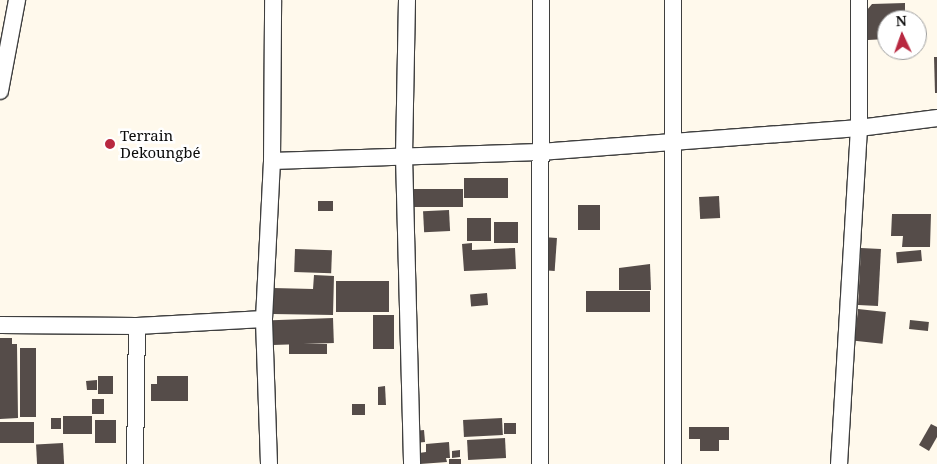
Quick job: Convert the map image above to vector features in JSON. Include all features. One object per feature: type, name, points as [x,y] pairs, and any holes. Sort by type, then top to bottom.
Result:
[{"type":"street","points":[[0,91],[16,0]]},
{"type":"street","points":[[269,464],[264,319],[272,161],[273,0]]},
{"type":"street","points":[[407,0],[404,156],[412,464]]},
{"type":"street","points":[[540,464],[542,0]]},
{"type":"street","points":[[672,0],[675,143],[673,464]]},
{"type":"street","points":[[839,464],[859,128],[859,0]]},
{"type":"street","points":[[272,161],[540,152],[859,128],[937,118]]},
{"type":"street","points":[[0,325],[137,326],[264,319]]},
{"type":"street","points":[[135,464],[137,326]]},
{"type":"building","points":[[905,3],[905,10],[877,10],[877,40],[868,40],[867,10],[872,4]]},
{"type":"building","points":[[934,57],[937,57],[937,93],[935,93]]},
{"type":"building","points":[[464,178],[508,178],[508,198],[464,198]]},
{"type":"building","points":[[412,189],[463,189],[463,207],[412,207]]},
{"type":"building","points":[[719,196],[720,218],[700,219],[699,197]]},
{"type":"building","points":[[318,201],[333,201],[333,211],[318,211]]},
{"type":"building","points":[[578,205],[600,205],[600,230],[578,230]]},
{"type":"building","points":[[449,210],[450,231],[424,232],[423,211]]},
{"type":"building","points":[[892,214],[931,214],[930,247],[902,247],[903,236],[891,236]]},
{"type":"building","points":[[467,218],[491,218],[491,241],[467,241]]},
{"type":"building","points":[[494,222],[518,222],[518,243],[494,243]]},
{"type":"building","points":[[543,237],[557,238],[555,271],[541,270]]},
{"type":"building","points":[[472,243],[472,250],[515,248],[516,269],[464,271],[462,244]]},
{"type":"building","points":[[861,248],[881,249],[878,306],[858,305]]},
{"type":"building","points":[[295,249],[332,250],[331,273],[294,272]]},
{"type":"building","points":[[921,250],[922,261],[897,263],[896,252]]},
{"type":"building","points":[[650,264],[651,290],[619,290],[619,268]]},
{"type":"building","points":[[314,275],[334,276],[333,315],[273,314],[273,288],[313,289]]},
{"type":"building","points":[[336,281],[389,281],[389,312],[336,312]]},
{"type":"building","points":[[586,291],[650,291],[650,312],[586,312]]},
{"type":"building","points":[[487,293],[488,305],[471,306],[470,294]]},
{"type":"building","points":[[858,309],[886,312],[883,344],[855,341]]},
{"type":"building","points":[[373,315],[394,315],[394,349],[373,349]]},
{"type":"building","points":[[333,318],[334,343],[273,345],[272,320]]},
{"type":"building","points":[[910,320],[929,322],[928,331],[909,329]]},
{"type":"building","points":[[0,338],[12,338],[12,344],[17,344],[18,418],[0,419]]},
{"type":"building","points":[[289,344],[327,344],[327,354],[289,354]]},
{"type":"building","points":[[20,348],[36,348],[36,417],[20,417]]},
{"type":"building","points":[[98,376],[113,376],[113,394],[98,394]]},
{"type":"building","points":[[157,376],[188,376],[188,401],[151,401],[151,384],[157,384]]},
{"type":"building","points":[[97,380],[97,390],[87,390],[86,381]]},
{"type":"building","points":[[385,386],[386,405],[378,405],[378,387]]},
{"type":"building","points":[[92,399],[104,399],[104,414],[92,414]]},
{"type":"building","points":[[352,404],[365,404],[365,415],[352,415]]},
{"type":"building","points":[[63,416],[92,416],[92,434],[63,434]]},
{"type":"building","points":[[51,418],[61,418],[61,429],[51,429]]},
{"type":"building","points":[[502,418],[503,435],[464,437],[463,420]]},
{"type":"building","points":[[95,420],[116,420],[116,443],[95,443]]},
{"type":"building","points":[[0,422],[34,422],[34,443],[0,443]]},
{"type":"building","points":[[504,423],[516,423],[516,434],[504,434]]},
{"type":"building","points":[[931,424],[937,427],[937,437],[929,451],[919,445]]},
{"type":"building","points":[[689,427],[729,427],[729,440],[719,440],[719,451],[700,451],[700,439],[689,439]]},
{"type":"building","points":[[424,430],[425,442],[414,443],[413,431]]},
{"type":"building","points":[[505,438],[506,458],[468,460],[467,440]]},
{"type":"building","points":[[449,442],[450,458],[446,458],[447,462],[420,464],[419,453],[426,452],[426,444]]},
{"type":"building","points":[[63,443],[64,464],[37,464],[36,444]]},
{"type":"building","points":[[460,450],[460,457],[452,458],[452,451]]},
{"type":"building","points":[[449,459],[461,459],[461,464],[449,464]]},
{"type":"place","name":"Terrain Dekoungbé","points":[[110,144]]}]
